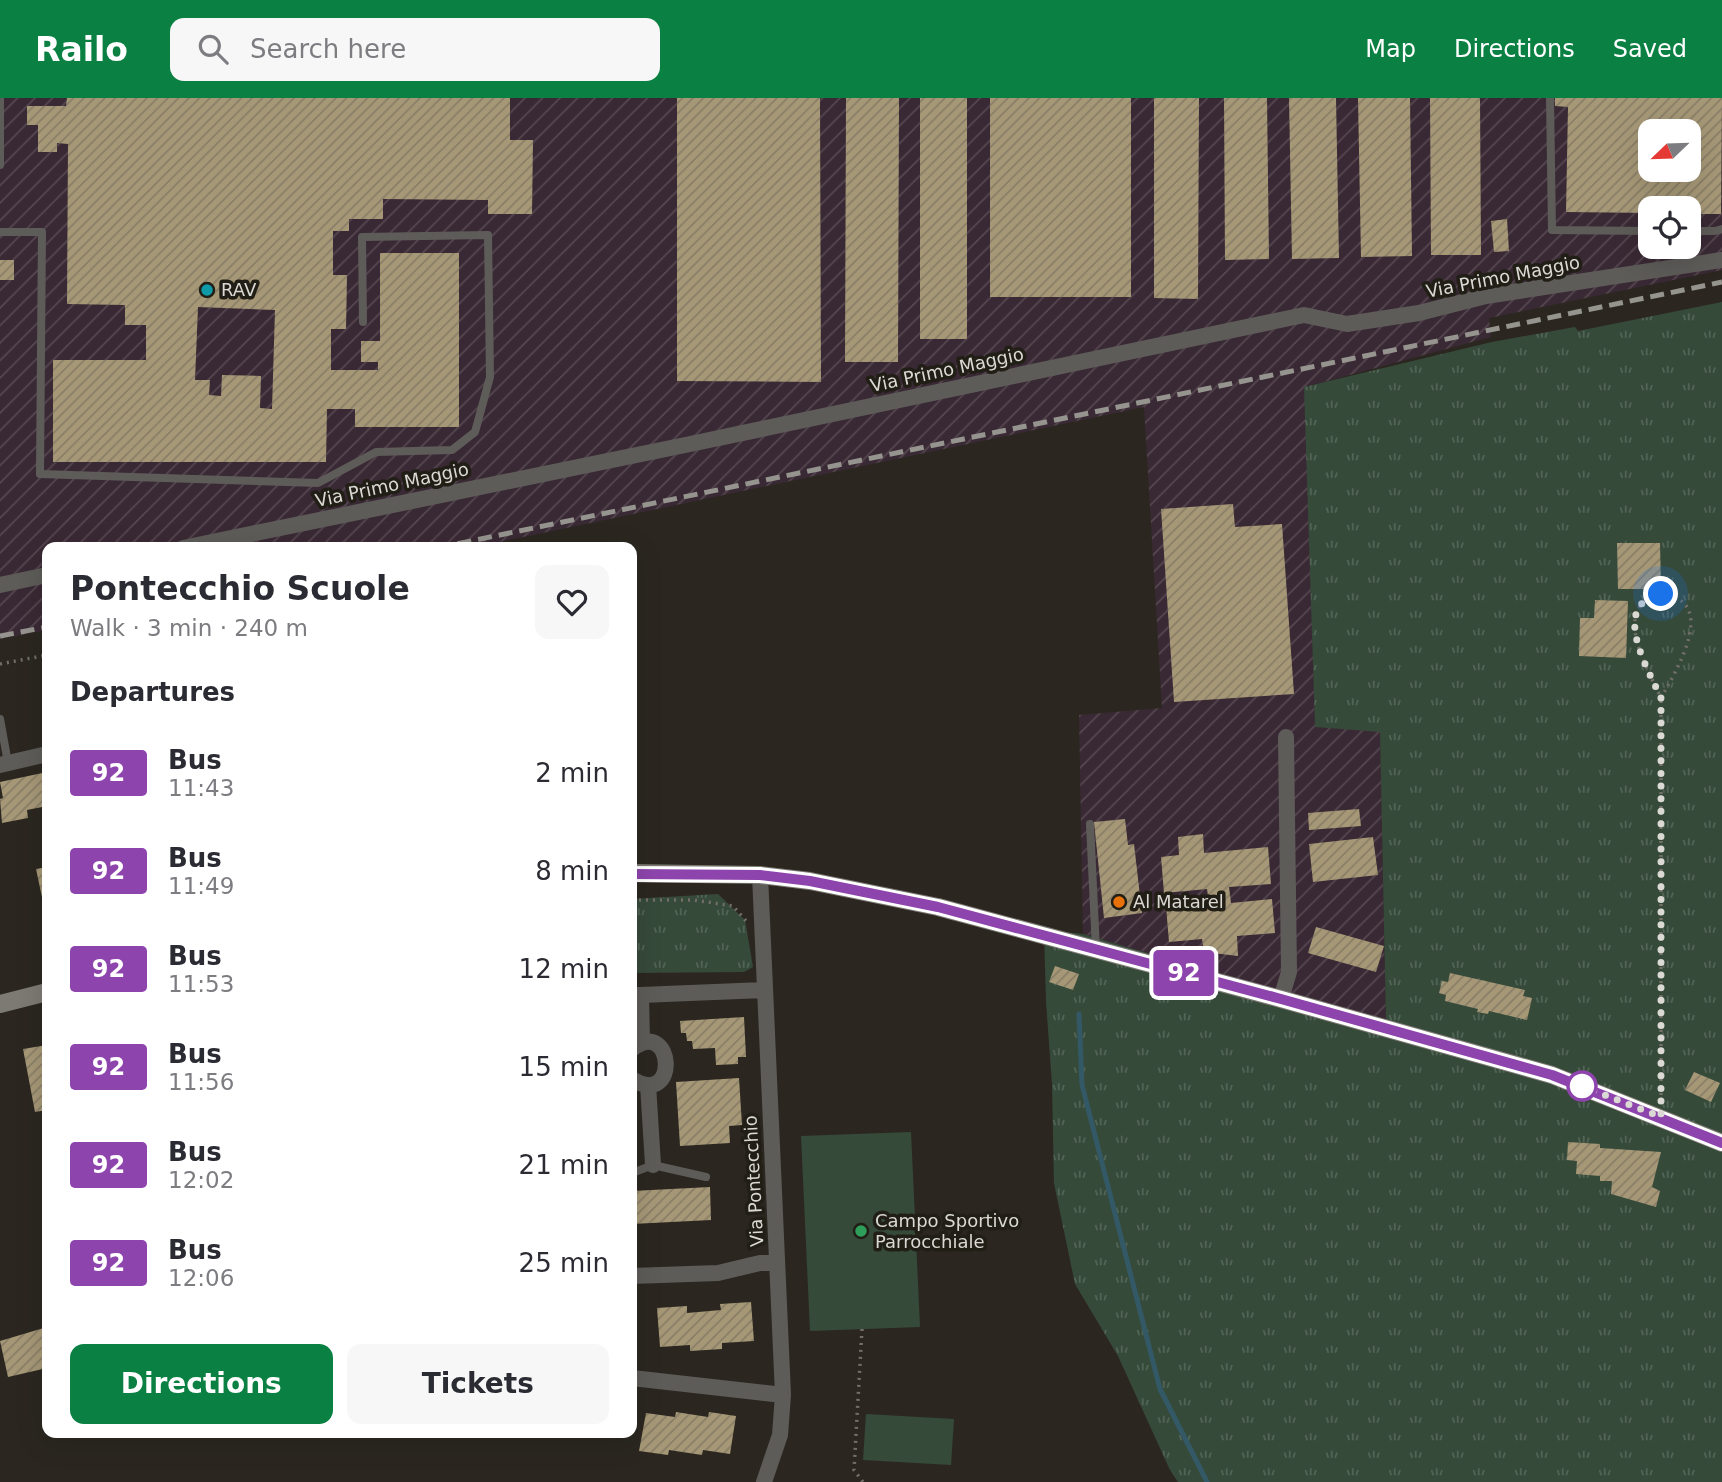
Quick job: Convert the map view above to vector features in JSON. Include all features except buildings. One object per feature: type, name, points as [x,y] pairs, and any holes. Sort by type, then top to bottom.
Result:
[{"type":"main road","points":[[637,873],[760,875],[810,881],[938,907],[1552,1075],[1722,1143]]},
{"type":"main road","points":[[0,1004],[42,993]]},
{"type":"street","name":"Via Primo Maggio","points":[[212,542],[1304,314],[1347,324],[1419,313],[1486,296],[1722,260]]},
{"type":"street","points":[[0,585],[42,576]]},
{"type":"street","points":[[1281,999],[1289,972],[1286,737]]},
{"type":"street","points":[[4,764],[42,755]]},
{"type":"street","name":"Via Pontecchio","points":[[760,875],[783,1395],[780,1435],[764,1482]]},
{"type":"street","points":[[637,1083],[648,1085],[658,1082],[665,1075],[668,1066],[666,1056],[660,1048],[652,1043],[637,1046],[637,995],[764,990]]},
{"type":"street","points":[[648,1085],[653,1165]]},
{"type":"street","points":[[637,1276],[718,1273],[760,1263],[777,1263]]},
{"type":"street","points":[[637,1379],[783,1395]]},
{"type":"lane","points":[[0,98],[0,165]]},
{"type":"lane","points":[[1550,98],[1552,230],[1638,231]]},
{"type":"lane","points":[[1701,231],[1722,229]]},
{"type":"lane","points":[[0,232],[42,232],[40,474],[318,482],[376,452],[452,450],[475,432],[490,377],[488,235],[362,237],[363,322]]},
{"type":"lane","points":[[0,719],[4,764]]},
{"type":"lane","points":[[1090,824],[1096,950]]},
{"type":"lane","points":[[637,1170],[653,1165],[706,1177]]},
{"type":"path","points":[[1661,698],[1686,652],[1692,625],[1690,615],[1679,599],[1661,594],[1652,596],[1638,607],[1634,625],[1639,649],[1661,698],[1661,1117]]},
{"type":"path","points":[[0,664],[42,655]]},
{"type":"path","points":[[637,900],[694,900],[733,906],[745,920],[748,929]]},
{"type":"path","points":[[862,1329],[854,1470],[863,1482]]},
{"type":"shaded area","points":[[0,98],[1722,98],[1722,270],[1489,318],[1491,337],[1305,387],[1315,727],[1380,731],[1386,1023],[1083,934],[1079,715],[1162,708],[1144,407],[500,542],[42,542],[42,631],[0,639]]},
{"type":"green space","points":[[1722,302],[1722,1482],[1178,1482],[1118,1356],[1075,1284],[1054,1183],[1044,930],[1083,934],[1386,1023],[1380,732],[1315,727],[1304,387],[1492,342],[1575,327],[1578,331]]},
{"type":"green space","points":[[718,894],[745,920],[753,967],[744,972],[637,973],[637,899]]},
{"type":"green space","name":"Campo Sportivo Parrocchiale","points":[[911,1132],[920,1327],[810,1331],[801,1136]]},
{"type":"green space","points":[[866,1414],[954,1419],[951,1465],[863,1460]]},
{"type":"waterway","points":[[1079,1014],[1082,1085],[1160,1389],[1207,1482]]},
{"type":"railway","points":[[466,542],[1722,282]]},
{"type":"railway","points":[[0,636],[42,628]]},
{"type":"bus line","name":"92","points":[[637,873],[760,875],[810,881],[938,907],[1552,1075],[1722,1143]]},
{"type":"place","name":"RAV","points":[[207,290]]},
{"type":"place","name":"Al Matarel","points":[[1119,902]]},
{"type":"place","name":"Campo Sportivo Parrocchiale","points":[[861,1231]]},
{"type":"route","points":[[1582,1086],[1661,1117],[1661,698],[1639,649],[1634,625],[1638,607],[1652,596],[1661,594]]}]
